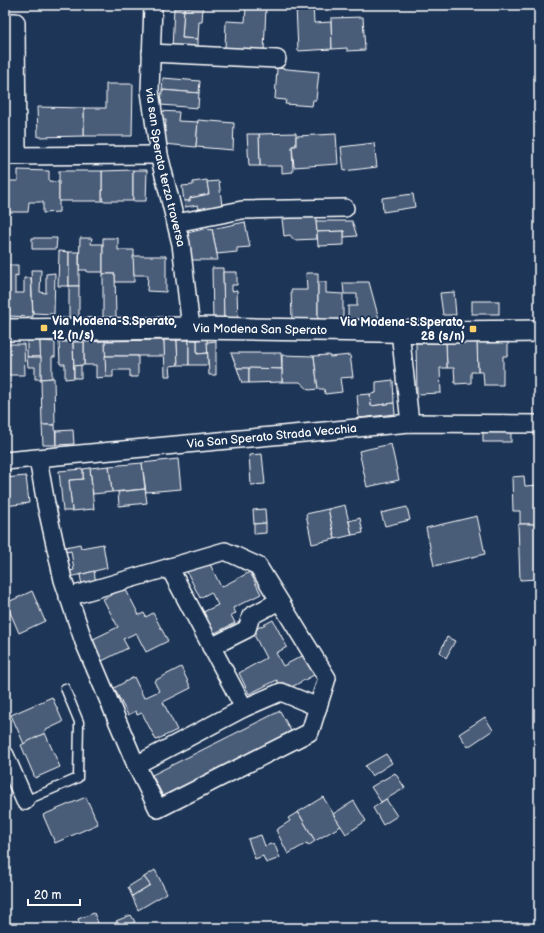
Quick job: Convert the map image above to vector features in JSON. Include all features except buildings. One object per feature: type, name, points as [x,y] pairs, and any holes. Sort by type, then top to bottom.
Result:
[{"type":"street","name":"via san Sperato terza traversa","points":[[153,5],[150,91],[159,155],[181,244],[191,328]]},
{"type":"street","points":[[5,22],[16,22],[11,156],[159,155]]},
{"type":"street","points":[[151,53],[276,59]]},
{"type":"street","points":[[176,223],[242,210],[344,208]]},
{"type":"street","name":"Via Modena San Sperato","points":[[5,330],[191,328],[539,331]]},
{"type":"street","points":[[400,331],[410,423]]},
{"type":"street","name":"Via San Sperato Strada Vecchia","points":[[5,461],[410,423],[539,424]]},
{"type":"street","points":[[38,459],[46,504],[68,597],[84,642],[136,765],[158,809],[310,732],[327,678],[258,566],[225,551],[68,597]]},
{"type":"street","points":[[169,567],[244,708]]},
{"type":"street","points":[[211,647],[247,629],[251,616],[279,601]]},
{"type":"street","points":[[136,765],[244,708],[281,692],[318,707]]},
{"type":"street","points":[[5,755],[25,801]]},
{"type":"lane","points":[[25,801],[78,778],[79,722],[65,688]]},
{"type":"place","name":"Via Modena-S.Sperato, 12 (n/s)","points":[[44,328]]},
{"type":"place","name":"Via Modena-S.Sperato, 28 (s/n)","points":[[473,329]]}]
